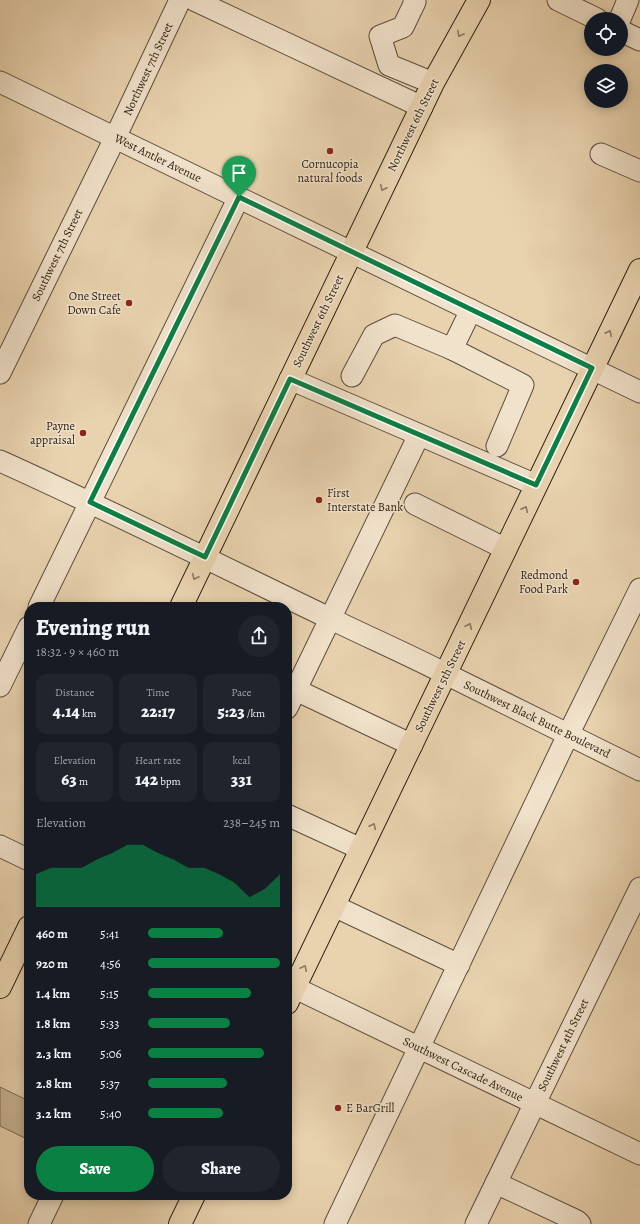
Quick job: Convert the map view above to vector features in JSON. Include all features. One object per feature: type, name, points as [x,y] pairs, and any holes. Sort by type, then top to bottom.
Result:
[{"type":"main road","name":"Northwest 6th Street","points":[[351,252],[433,83],[479,0]]},
{"type":"main road","name":"Southwest 6th Street","points":[[183,602],[351,252]]},
{"type":"main road","name":"Southwest 5th Street","points":[[292,986],[334,906],[640,270]]},
{"type":"main road","points":[[0,988],[24,938]]},
{"type":"main road","points":[[180,1224],[192,1200]]},
{"type":"street","name":"Northwest 7th Street","points":[[115,138],[180,0]]},
{"type":"street","points":[[194,0],[422,107]]},
{"type":"street","points":[[414,0],[415,2],[403,27],[380,36],[389,65],[433,83]]},
{"type":"street","points":[[558,0],[584,13]]},
{"type":"street","points":[[623,12],[628,0]]},
{"type":"street","points":[[628,34],[640,40]]},
{"type":"street","name":"West Antler Avenue","points":[[0,82],[640,392]]},
{"type":"street","name":"Southwest 7th Street","points":[[0,373],[115,138]]},
{"type":"street","points":[[601,154],[640,170]]},
{"type":"street","points":[[41,602],[239,197]]},
{"type":"street","points":[[452,349],[472,310]]},
{"type":"street","points":[[352,376],[374,335],[395,325],[452,349],[523,385],[497,446]]},
{"type":"street","points":[[290,379],[536,485]]},
{"type":"street","points":[[292,697],[420,435]]},
{"type":"street","name":"Southwest Black Butte Boulevard","points":[[0,461],[205,557],[640,770]]},
{"type":"street","points":[[415,504],[506,549]]},
{"type":"street","points":[[335,1224],[568,735],[640,589]]},
{"type":"street","points":[[0,686],[24,637]]},
{"type":"street","points":[[292,699],[412,745]]},
{"type":"street","points":[[292,818],[361,850]]},
{"type":"street","points":[[0,846],[24,858]]},
{"type":"street","name":"Southwest 4th Street","points":[[476,1224],[640,888]]},
{"type":"street","points":[[334,906],[459,964]]},
{"type":"street","name":"Southwest Cascade Avenue","points":[[292,993],[420,1048],[640,1154]]},
{"type":"street","points":[[496,1183],[577,1221],[580,1224]]},
{"type":"street","points":[[39,1224],[51,1200]]},
{"type":"shaded area","points":[[0,1087],[24,1099],[24,1138],[0,1126]]},
{"type":"place","name":"Cornucopia natural foods","points":[[330,151]]},
{"type":"place","name":"One Street Down Cafe","points":[[129,303]]},
{"type":"place","name":"Payne appraisal","points":[[83,433]]},
{"type":"place","name":"First Interstate Bank","points":[[319,500]]},
{"type":"place","name":"Redmond Food Park","points":[[576,582]]},
{"type":"place","name":"E BarGrill","points":[[338,1108]]},
{"type":"route","points":[[239,197],[592,368],[536,485],[290,379],[205,557],[90,502],[239,197]]}]
